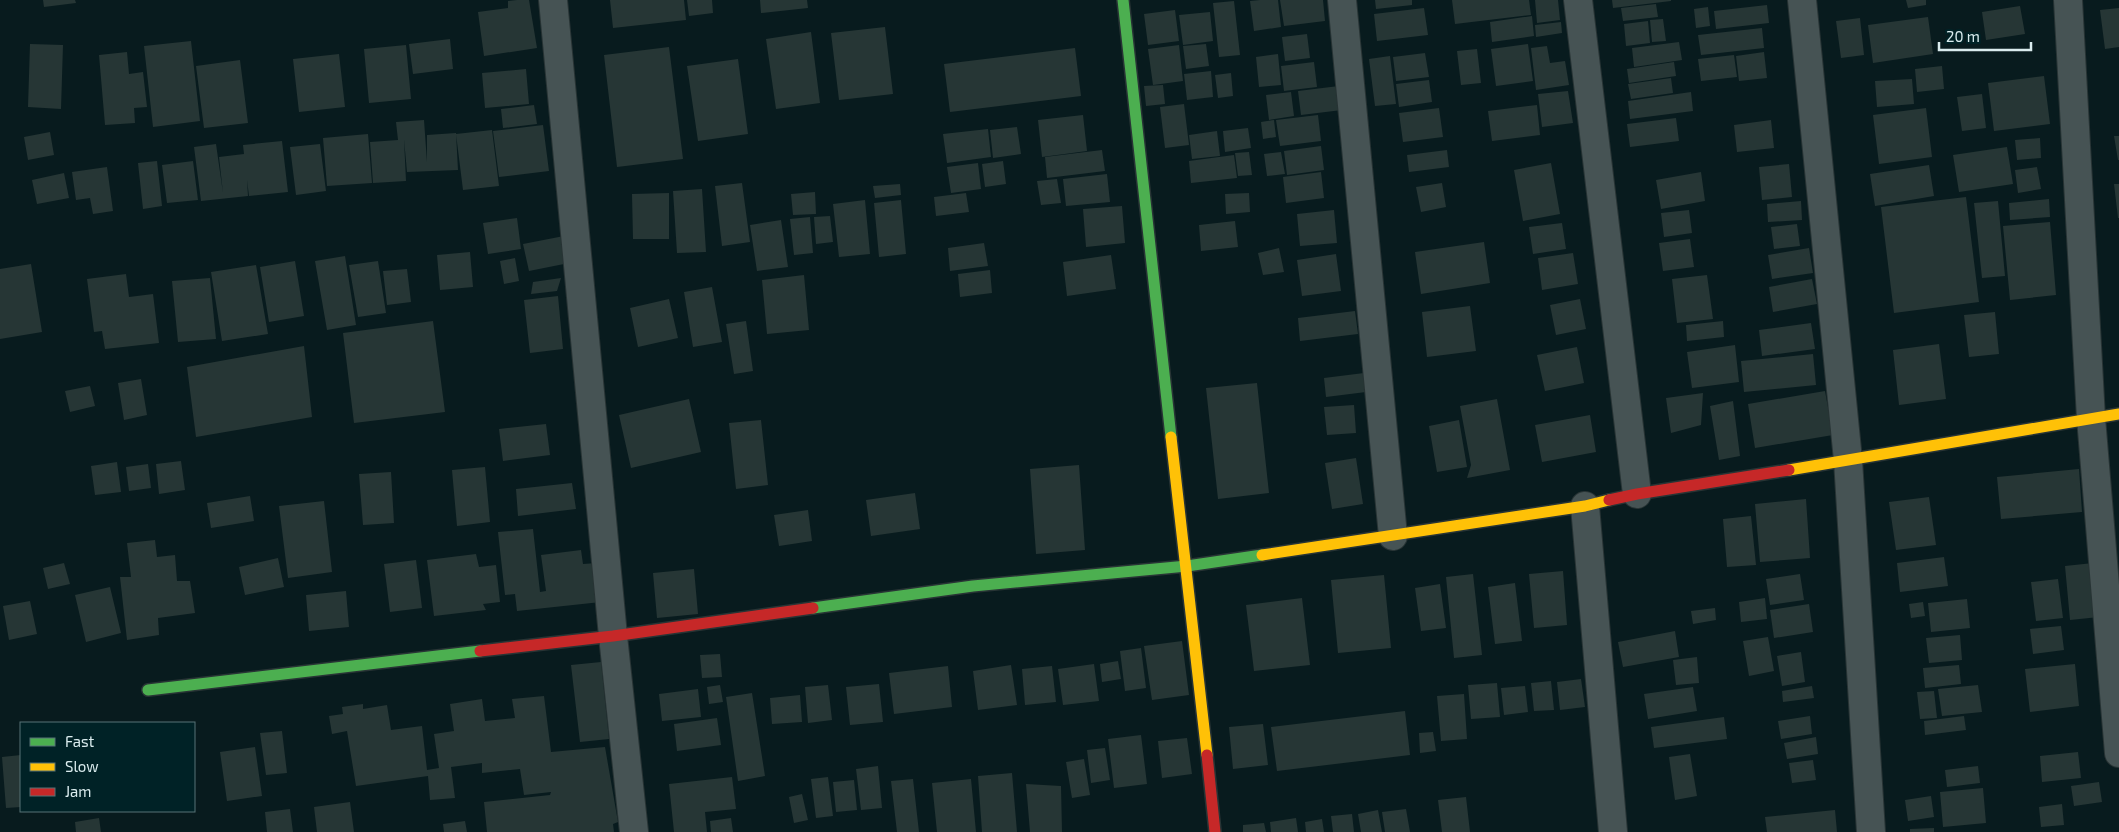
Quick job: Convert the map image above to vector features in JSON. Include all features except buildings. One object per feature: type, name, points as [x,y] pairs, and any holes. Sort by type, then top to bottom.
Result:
[{"type":"street","points":[[552,0],[613,636],[634,832]]},
{"type":"street","points":[[1123,0],[1215,832]]},
{"type":"street","points":[[1342,0],[1393,536]]},
{"type":"street","points":[[1578,0],[1637,494]]},
{"type":"street","points":[[1802,0],[1848,460],[1871,832]]},
{"type":"street","points":[[2068,0],[2090,418],[2119,753]]},
{"type":"street","points":[[148,690],[613,636],[972,586],[1187,566],[1585,506],[1637,494],[2119,414]]},
{"type":"street","points":[[1585,506],[1613,832]]},
{"type":"traffic: fast","points":[[1123,0],[1171,437]]},
{"type":"traffic: fast","points":[[813,608],[973,586],[1187,566],[1262,555]]},
{"type":"traffic: fast","points":[[148,690],[480,651]]},
{"type":"traffic: slow","points":[[1789,470],[2119,414]]},
{"type":"traffic: slow","points":[[1171,437],[1207,755]]},
{"type":"traffic: slow","points":[[1262,555],[1585,506],[1609,500]]},
{"type":"traffic: jam","points":[[1609,500],[1789,470]]},
{"type":"traffic: jam","points":[[480,651],[613,636],[813,608]]},
{"type":"traffic: jam","points":[[1207,755],[1215,832]]}]
